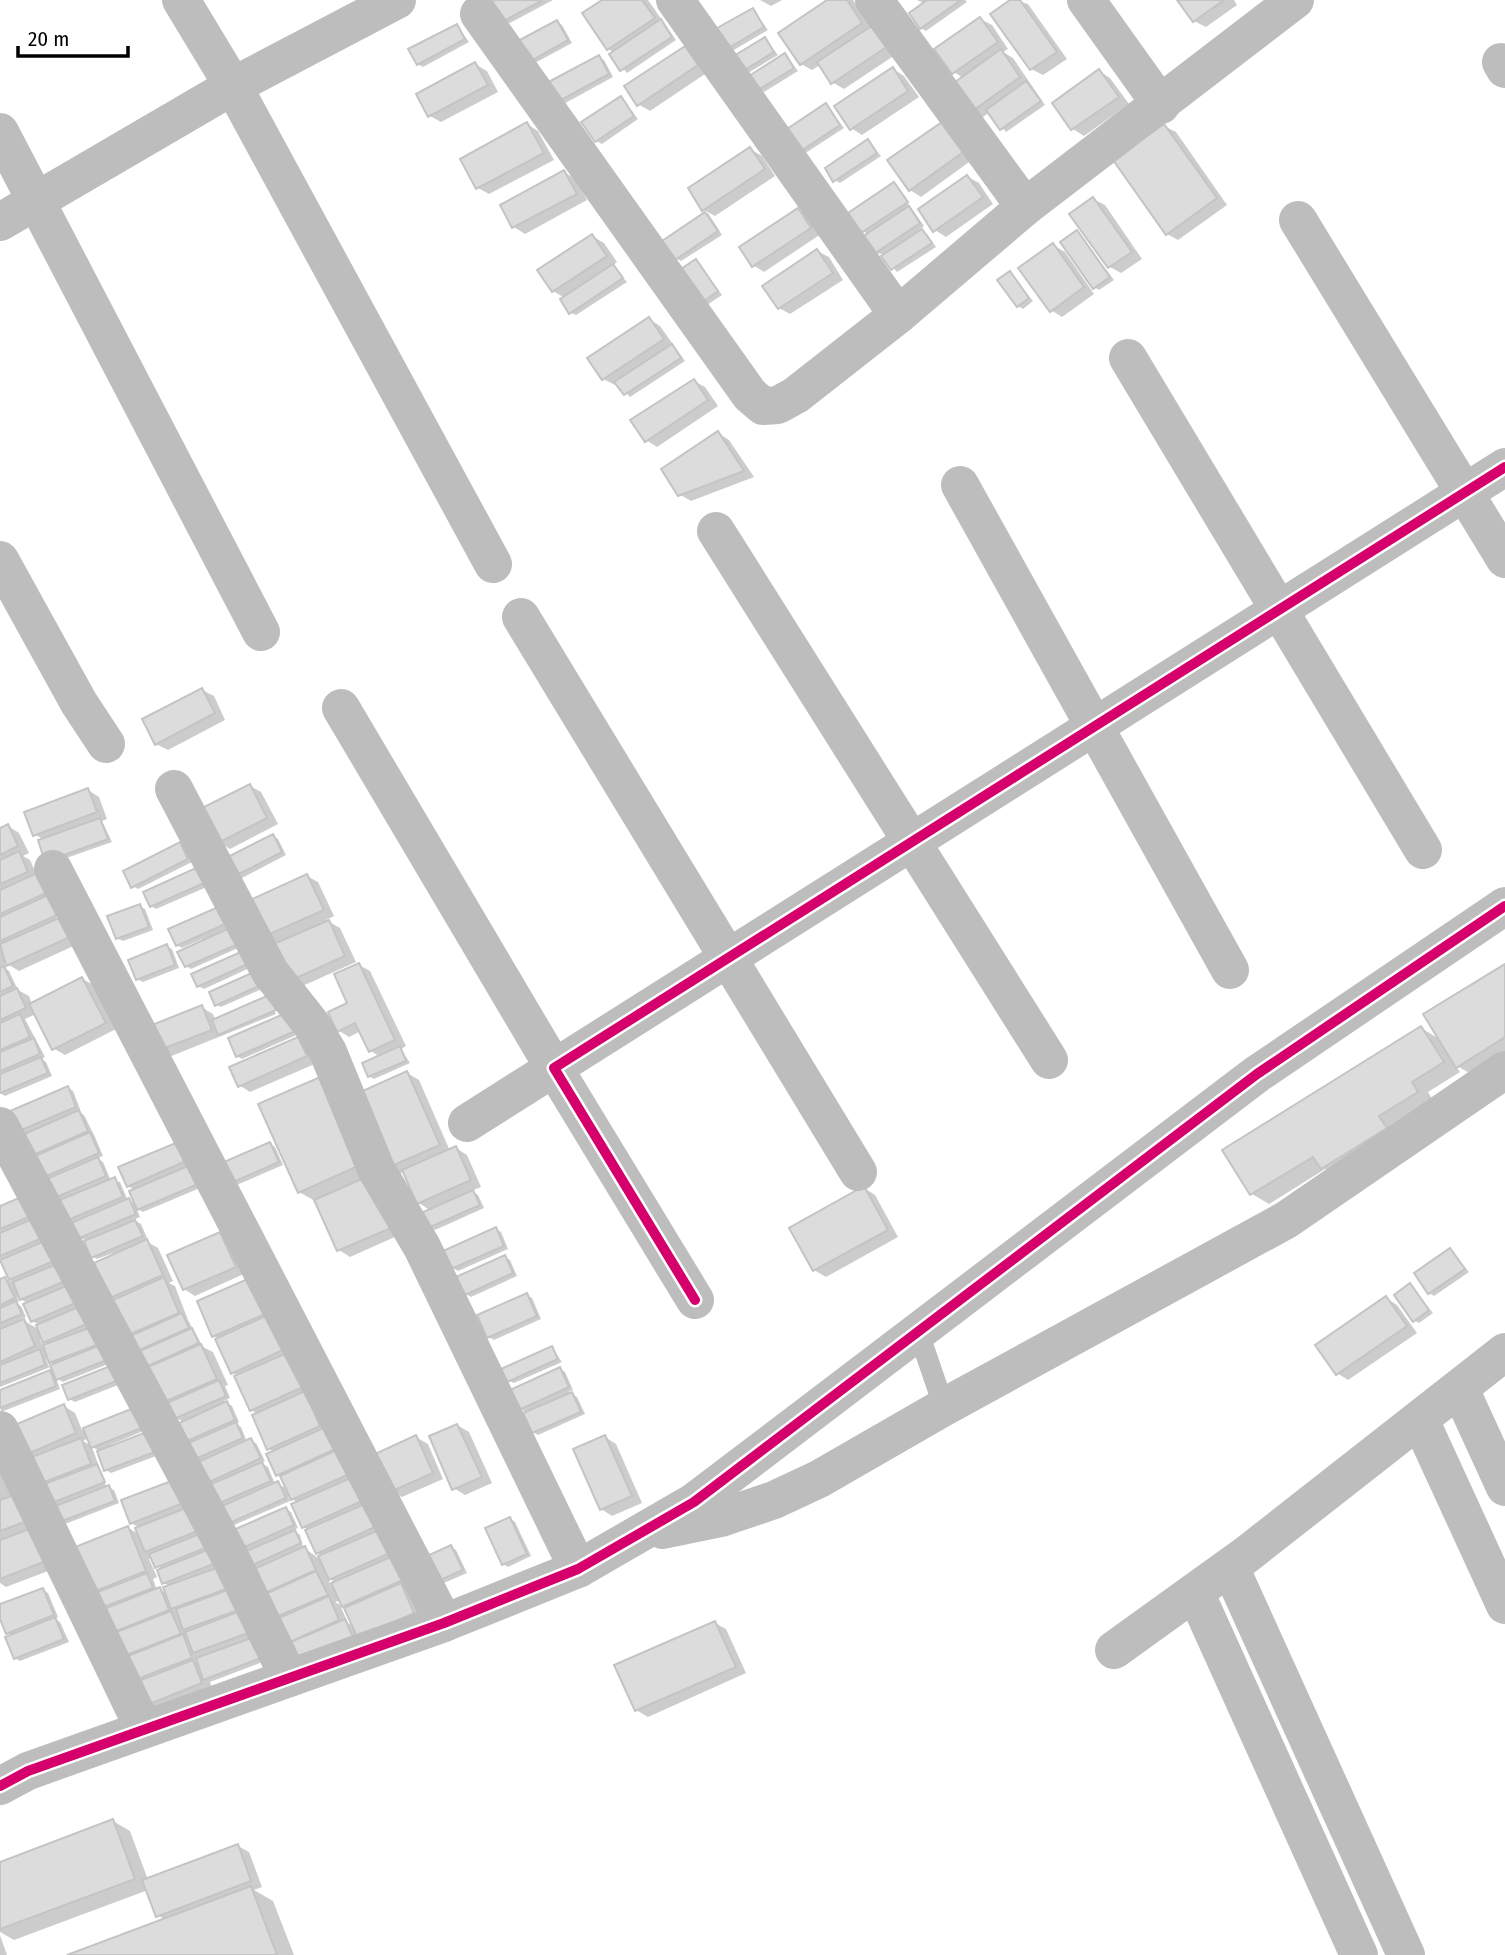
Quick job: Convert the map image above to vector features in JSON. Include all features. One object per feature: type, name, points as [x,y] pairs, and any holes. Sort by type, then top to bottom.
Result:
[{"type":"street","points":[[181,0],[233,86],[493,564]]},
{"type":"street","points":[[0,222],[233,86],[397,0]]},
{"type":"street","points":[[676,0],[898,315]]},
{"type":"street","points":[[874,0],[1025,207]]},
{"type":"street","points":[[1086,0],[1161,105]]},
{"type":"street","points":[[479,14],[750,395],[764,406],[778,405],[796,395],[898,315],[1025,207],[1295,0]]},
{"type":"street","points":[[0,132],[261,632]]},
{"type":"street","points":[[1298,220],[1505,559]]},
{"type":"street","points":[[1128,358],[1423,850]]},
{"type":"street","points":[[467,1123],[1505,467]]},
{"type":"street","points":[[960,485],[1096,725],[1230,971]]},
{"type":"street","points":[[716,531],[1049,1060]]},
{"type":"street","points":[[0,560],[79,703],[106,744]]},
{"type":"street","points":[[521,617],[858,1172]]},
{"type":"street","points":[[341,708],[695,1300]]},
{"type":"street","points":[[174,789],[270,972],[312,1025],[328,1052],[376,1169],[422,1247],[578,1569]]},
{"type":"street","points":[[53,869],[444,1623]]},
{"type":"street","points":[[0,1786],[28,1771],[444,1623],[578,1569],[642,1534],[694,1502],[1257,1074],[1505,906]]},
{"type":"street","points":[[642,1534],[721,1518],[774,1500],[819,1479],[944,1406],[1286,1220],[1505,1070]]},
{"type":"street","points":[[0,1126],[230,1557],[289,1678]]},
{"type":"street","points":[[1114,1650],[1230,1567],[1505,1352]]},
{"type":"street","points":[[1460,1389],[1505,1487]]},
{"type":"street","points":[[1420,1420],[1505,1605]]},
{"type":"street","points":[[0,1430],[13,1489],[144,1729]]},
{"type":"street","points":[[1230,1567],[1406,1955]]},
{"type":"street","points":[[1195,1592],[1359,1955]]},
{"type":"lane","points":[[918,1331],[944,1406]]},
{"type":"building","points":[[495,0],[543,0],[498,24],[487,4]]},
{"type":"building","points":[[602,0],[642,0],[655,18],[607,50],[582,13]]},
{"type":"building","points":[[827,0],[847,0],[862,23],[800,65],[778,33]]},
{"type":"building","points":[[927,0],[961,0],[920,29],[909,13]]},
{"type":"building","points":[[1010,0],[1020,0],[1057,52],[1030,70],[990,14]]},
{"type":"building","points":[[1177,0],[1224,0],[1193,22]]},
{"type":"building","points":[[753,8],[764,27],[720,53],[708,33]]},
{"type":"building","points":[[980,17],[998,42],[952,74],[934,49]]},
{"type":"building","points":[[661,19],[672,37],[620,71],[609,54]]},
{"type":"building","points":[[557,20],[568,40],[527,63],[516,42]]},
{"type":"building","points":[[457,24],[465,39],[417,65],[408,49]]},
{"type":"building","points":[[873,25],[888,46],[831,84],[817,62]]},
{"type":"building","points":[[765,37],[774,52],[741,72],[732,57]]},
{"type":"building","points":[[685,46],[698,65],[637,106],[624,86]]},
{"type":"building","points":[[1001,49],[1020,77],[971,112],[951,85]]},
{"type":"building","points":[[785,53],[794,68],[758,90],[749,76]]},
{"type":"building","points":[[599,55],[609,74],[552,105],[541,86]]},
{"type":"building","points":[[475,62],[488,85],[428,117],[416,94]]},
{"type":"building","points":[[893,67],[908,91],[850,130],[834,106]]},
{"type":"building","points":[[1099,69],[1119,97],[1071,130],[1052,103]]},
{"type":"building","points":[[1026,81],[1041,101],[1000,130],[986,110]]},
{"type":"building","points":[[621,96],[634,116],[595,142],[581,122]]},
{"type":"building","points":[[826,103],[840,125],[798,153],[784,131]]},
{"type":"building","points":[[945,120],[966,150],[909,191],[887,160]]},
{"type":"building","points":[[527,122],[544,153],[476,189],[460,159]]},
{"type":"building","points":[[1164,124],[1217,198],[1166,235],[1113,160]]},
{"type":"building","points":[[868,139],[877,153],[833,182],[825,168]]},
{"type":"building","points":[[750,147],[765,169],[702,211],[688,188]]},
{"type":"building","points":[[564,170],[577,194],[512,228],[500,205]]},
{"type":"building","points":[[967,175],[983,197],[933,232],[918,209]]},
{"type":"building","points":[[894,182],[908,202],[861,233],[848,213]]},
{"type":"building","points":[[1093,197],[1132,252],[1108,268],[1069,214]]},
{"type":"building","points":[[909,206],[920,223],[874,254],[862,237]]},
{"type":"building","points":[[798,208],[811,228],[752,267],[739,247]]},
{"type":"building","points":[[705,212],[718,231],[675,260],[662,241]]},
{"type":"building","points":[[922,229],[932,243],[891,270],[881,256]]},
{"type":"building","points":[[1077,230],[1110,277],[1093,289],[1060,242]]},
{"type":"building","points":[[592,234],[607,256],[552,292],[537,270]]},
{"type":"building","points":[[1053,243],[1084,287],[1050,312],[1018,268]]},
{"type":"building","points":[[817,249],[833,273],[778,309],[762,286]]},
{"type":"building","points":[[696,259],[718,291],[700,304],[678,271]]},
{"type":"building","points":[[613,264],[623,278],[569,314],[560,299]]},
{"type":"building","points":[[1010,271],[1029,298],[1017,307],[997,280]]},
{"type":"building","points":[[649,317],[664,339],[602,380],[587,358]]},
{"type":"building","points":[[672,344],[681,358],[624,395],[614,382]]},
{"type":"building","points":[[694,379],[708,400],[645,442],[630,420]]},
{"type":"building","points":[[718,431],[744,471],[678,496],[661,469]]},
{"type":"building","points":[[202,688],[215,713],[155,745],[142,719]]},
{"type":"building","points":[[250,784],[267,818],[218,843],[200,809]]},
{"type":"building","points":[[88,788],[97,812],[33,836],[24,812]]},
{"type":"building","points":[[100,818],[108,839],[45,862],[38,840]]},
{"type":"building","points":[[8,824],[18,846],[0,855],[0,828]]},
{"type":"building","points":[[273,834],[282,852],[231,878],[222,860]]},
{"type":"building","points":[[180,842],[188,859],[131,888],[123,871]]},
{"type":"building","points":[[19,851],[28,872],[0,884],[0,860]]},
{"type":"building","points":[[198,867],[204,883],[150,907],[143,892]]},
{"type":"building","points":[[37,873],[46,893],[0,914],[0,890]]},
{"type":"building","points":[[307,874],[324,910],[263,937],[248,901]]},
{"type":"building","points":[[48,895],[57,915],[0,941],[0,917]]},
{"type":"building","points":[[140,904],[149,927],[116,939],[107,916]]},
{"type":"building","points":[[225,904],[232,921],[176,946],[168,929]]},
{"type":"building","points":[[61,917],[70,937],[6,966],[0,944]]},
{"type":"building","points":[[329,920],[345,956],[285,983],[269,946]]},
{"type":"building","points":[[236,925],[243,942],[185,967],[177,952]]},
{"type":"building","points":[[167,944],[175,965],[136,980],[128,960]]},
{"type":"building","points":[[245,950],[250,963],[197,987],[191,974]]},
{"type":"building","points":[[359,963],[395,1040],[369,1052],[355,1023],[337,1032],[328,1012],[347,1003],[334,974]]},
{"type":"building","points":[[1505,964],[1505,1037],[1456,1068],[1423,1014]]},
{"type":"building","points":[[4,966],[13,986],[0,992],[0,968]]},
{"type":"building","points":[[261,969],[267,982],[215,1006],[209,992]]},
{"type":"building","points":[[82,977],[106,1023],[52,1050],[29,1004]]},
{"type":"building","points":[[17,988],[26,1008],[0,1020],[0,996]]},
{"type":"building","points":[[269,995],[276,1010],[218,1035],[212,1020]]},
{"type":"building","points":[[202,1005],[212,1030],[157,1051],[147,1027]]},
{"type":"building","points":[[286,1013],[295,1031],[236,1057],[228,1038]]},
{"type":"building","points":[[20,1014],[30,1037],[0,1050],[0,1023]]},
{"type":"building","points":[[1421,1026],[1444,1062],[1412,1082],[1418,1092],[1379,1116],[1387,1128],[1321,1169],[1313,1157],[1250,1195],[1222,1150]]},
{"type":"building","points":[[298,1037],[307,1056],[238,1087],[229,1067]]},
{"type":"building","points":[[34,1038],[40,1054],[0,1071],[0,1052]]},
{"type":"building","points":[[400,1046],[406,1061],[368,1077],[362,1063]]},
{"type":"building","points":[[41,1057],[48,1073],[0,1093],[0,1074]]},
{"type":"building","points":[[407,1071],[440,1145],[380,1171],[347,1098]]},
{"type":"building","points":[[327,1074],[367,1162],[298,1193],[258,1104]]},
{"type":"building","points":[[68,1086],[76,1107],[19,1131],[10,1111]]},
{"type":"building","points":[[79,1110],[88,1131],[31,1156],[22,1135]]},
{"type":"building","points":[[90,1132],[99,1153],[42,1178],[33,1157]]},
{"type":"building","points":[[178,1142],[186,1161],[127,1187],[118,1167]]},
{"type":"building","points":[[270,1142],[279,1162],[226,1185],[217,1165]]},
{"type":"building","points":[[456,1146],[471,1180],[417,1204],[402,1170]]},
{"type":"building","points":[[98,1157],[106,1176],[52,1199],[44,1180]]},
{"type":"building","points":[[188,1166],[196,1185],[137,1210],[129,1191]]},
{"type":"building","points":[[373,1174],[396,1226],[337,1251],[314,1200]]},
{"type":"building","points":[[115,1177],[123,1197],[63,1222],[55,1202]]},
{"type":"building","points":[[864,1186],[888,1230],[813,1271],[789,1228]]},
{"type":"building","points":[[473,1190],[480,1205],[428,1228],[421,1213]]},
{"type":"building","points":[[28,1194],[36,1214],[0,1229],[0,1206]]},
{"type":"building","points":[[129,1198],[136,1214],[77,1239],[71,1223]]},
{"type":"building","points":[[39,1216],[47,1236],[0,1256],[0,1233]]},
{"type":"building","points":[[135,1220],[143,1236],[91,1258],[84,1241]]},
{"type":"building","points":[[496,1227],[504,1246],[451,1269],[443,1251]]},
{"type":"building","points":[[220,1232],[236,1267],[183,1290],[167,1255]]},
{"type":"building","points":[[54,1237],[63,1257],[9,1280],[0,1260]]},
{"type":"building","points":[[147,1239],[163,1275],[110,1298],[94,1263]]},
{"type":"building","points":[[1450,1248],[1465,1269],[1428,1294],[1414,1273]]},
{"type":"building","points":[[505,1255],[513,1273],[465,1295],[456,1277]]},
{"type":"building","points":[[67,1260],[75,1277],[20,1300],[13,1282]]},
{"type":"building","points":[[5,1277],[15,1298],[0,1305],[0,1279]]},
{"type":"building","points":[[164,1277],[179,1313],[126,1336],[111,1301]]},
{"type":"building","points":[[250,1278],[265,1314],[212,1337],[197,1301]]},
{"type":"building","points":[[78,1281],[85,1299],[31,1322],[23,1304]]},
{"type":"building","points":[[1410,1283],[1429,1310],[1413,1322],[1394,1295]]},
{"type":"building","points":[[527,1293],[537,1316],[487,1338],[477,1315]]},
{"type":"building","points":[[1386,1296],[1407,1326],[1336,1375],[1315,1345]]},
{"type":"building","points":[[16,1301],[22,1314],[0,1323],[0,1308]]},
{"type":"building","points":[[90,1302],[98,1319],[43,1343],[36,1325]]},
{"type":"building","points":[[182,1313],[189,1328],[137,1351],[130,1336]]},
{"type":"building","points":[[268,1315],[283,1350],[231,1374],[215,1339]]},
{"type":"building","points":[[24,1319],[35,1346],[0,1362],[0,1329]]},
{"type":"building","points":[[100,1324],[107,1341],[49,1363],[43,1345]]},
{"type":"building","points":[[192,1328],[199,1343],[146,1367],[140,1351]]},
{"type":"building","points":[[111,1341],[117,1356],[56,1380],[50,1365]]},
{"type":"building","points":[[201,1344],[217,1379],[164,1402],[148,1367]]},
{"type":"building","points":[[552,1346],[558,1359],[507,1382],[501,1369]]},
{"type":"building","points":[[40,1349],[45,1365],[0,1383],[0,1365]]},
{"type":"building","points":[[287,1353],[303,1387],[250,1411],[234,1376]]},
{"type":"building","points":[[123,1361],[129,1376],[68,1400],[62,1385]]},
{"type":"building","points":[[560,1367],[569,1387],[519,1410],[510,1390]]},
{"type":"building","points":[[50,1370],[56,1386],[0,1408],[0,1390]]},
{"type":"building","points":[[219,1380],[226,1396],[174,1419],[167,1403]]},
{"type":"building","points":[[305,1391],[320,1426],[267,1450],[252,1415]]},
{"type":"building","points":[[572,1392],[581,1412],[532,1433],[523,1413]]},
{"type":"building","points":[[227,1401],[235,1420],[185,1442],[177,1424]]},
{"type":"building","points":[[64,1404],[76,1433],[23,1456],[10,1427]]},
{"type":"building","points":[[141,1405],[149,1425],[91,1448],[83,1428]]},
{"type":"building","points":[[236,1422],[243,1438],[193,1460],[186,1444]]},
{"type":"building","points":[[457,1424],[482,1477],[452,1490],[429,1436]]},
{"type":"building","points":[[330,1425],[340,1447],[276,1476],[266,1454]]},
{"type":"building","points":[[152,1430],[160,1450],[104,1471],[97,1451]]},
{"type":"building","points":[[416,1435],[433,1473],[390,1492],[373,1455]]},
{"type":"building","points":[[605,1435],[632,1496],[600,1510],[573,1449]]},
{"type":"building","points":[[81,1438],[91,1464],[34,1486],[24,1460]]},
{"type":"building","points":[[251,1438],[261,1458],[205,1484],[196,1463]]},
{"type":"building","points":[[341,1448],[352,1473],[291,1500],[280,1476]]},
{"type":"building","points":[[262,1462],[271,1481],[215,1505],[207,1486]]},
{"type":"building","points":[[97,1464],[105,1482],[42,1507],[34,1488]]},
{"type":"building","points":[[353,1477],[364,1500],[302,1528],[291,1504]]},
{"type":"building","points":[[179,1478],[188,1501],[130,1524],[121,1500]]},
{"type":"building","points":[[278,1481],[286,1498],[227,1524],[220,1507]]},
{"type":"building","points":[[109,1485],[115,1501],[54,1524],[48,1509]]},
{"type":"building","points":[[19,1493],[30,1520],[0,1531],[0,1500]]},
{"type":"building","points":[[367,1503],[377,1526],[316,1554],[305,1530]]},
{"type":"building","points":[[191,1506],[200,1530],[145,1552],[135,1528]]},
{"type":"building","points":[[286,1507],[294,1525],[240,1549],[231,1531]]},
{"type":"building","points":[[510,1517],[527,1554],[502,1565],[485,1528]]},
{"type":"building","points":[[128,1526],[146,1571],[88,1594],[70,1549]]},
{"type":"building","points":[[32,1528],[46,1561],[0,1579],[0,1540]]},
{"type":"building","points":[[295,1530],[301,1543],[246,1568],[240,1554]]},
{"type":"building","points":[[379,1530],[390,1553],[329,1580],[318,1556]]},
{"type":"building","points":[[202,1533],[208,1547],[155,1568],[149,1554]]},
{"type":"building","points":[[451,1545],[463,1570],[438,1581],[427,1556]]},
{"type":"building","points":[[305,1546],[316,1570],[258,1596],[248,1572]]},
{"type":"building","points":[[210,1549],[216,1563],[162,1584],[157,1570]]},
{"type":"building","points":[[393,1556],[403,1580],[342,1607],[331,1583]]},
{"type":"building","points":[[222,1566],[229,1588],[171,1609],[163,1587]]},
{"type":"building","points":[[316,1571],[328,1595],[269,1620],[259,1597]]},
{"type":"building","points":[[147,1573],[153,1588],[96,1610],[90,1595]]},
{"type":"building","points":[[401,1583],[414,1613],[358,1639],[344,1608]]},
{"type":"building","points":[[160,1587],[169,1610],[104,1636],[94,1613]]},
{"type":"building","points":[[43,1588],[54,1615],[6,1634],[0,1619],[0,1604]]},
{"type":"building","points":[[233,1588],[241,1609],[183,1630],[176,1609]]},
{"type":"building","points":[[329,1596],[339,1620],[281,1646],[270,1622]]},
{"type":"building","points":[[243,1610],[251,1632],[193,1653],[185,1632]]},
{"type":"building","points":[[171,1611],[181,1634],[116,1659],[106,1636]]},
{"type":"building","points":[[55,1617],[64,1639],[14,1659],[5,1637]]},
{"type":"building","points":[[345,1619],[355,1642],[297,1669],[286,1644]]},
{"type":"building","points":[[715,1621],[736,1667],[635,1711],[614,1665]]},
{"type":"building","points":[[183,1634],[192,1658],[127,1683],[118,1660]]},
{"type":"building","points":[[254,1637],[261,1658],[203,1680],[196,1658]]},
{"type":"building","points":[[193,1660],[202,1683],[137,1709],[128,1685]]},
{"type":"building","points":[[113,1819],[135,1879],[0,1929],[0,1862]]},
{"type":"building","points":[[238,1844],[251,1881],[156,1917],[142,1880]]},
{"type":"building","points":[[251,1886],[277,1955],[67,1955]]},
{"type":"cycle path","points":[[695,1300],[554,1068],[1505,467]]},
{"type":"cycle path","points":[[0,1786],[28,1771],[444,1623],[578,1569],[694,1502],[1257,1074],[1505,906]]}]
